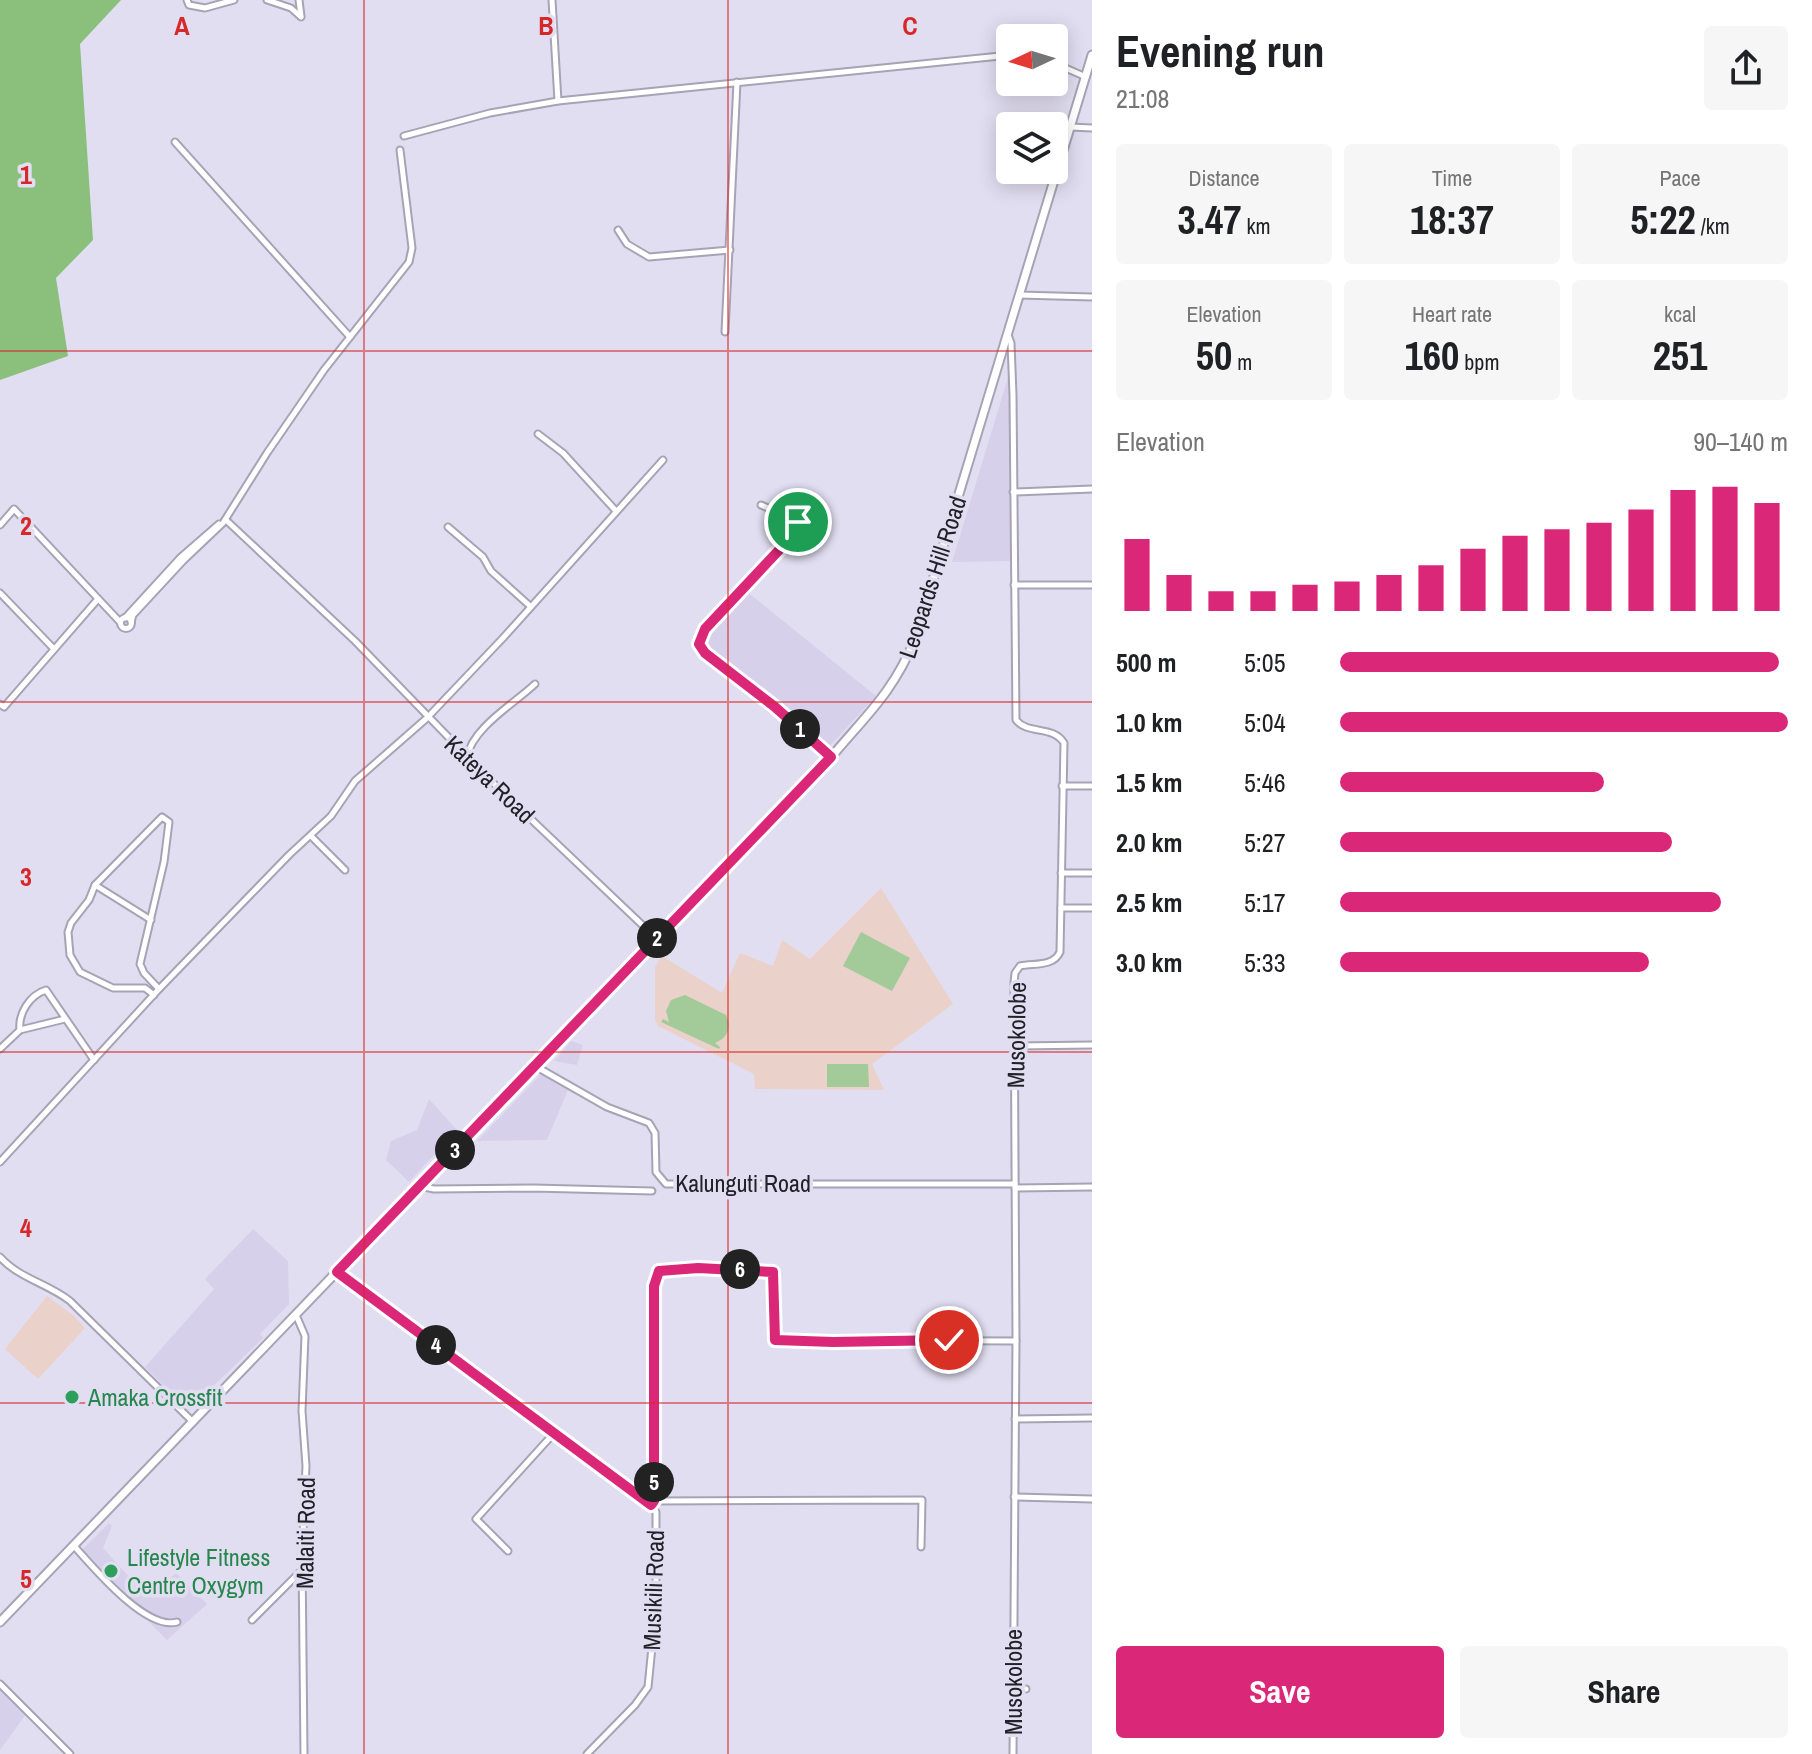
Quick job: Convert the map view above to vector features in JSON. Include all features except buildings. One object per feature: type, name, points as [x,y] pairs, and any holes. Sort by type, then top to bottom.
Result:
[{"type":"main road","name":"Leopards Hill Road","points":[[0,1622],[831,757],[887,694],[912,648],[1092,55]]},
{"type":"street","points":[[187,0],[189,5],[205,8],[234,0]]},
{"type":"street","points":[[267,0],[291,8],[301,17],[299,0]]},
{"type":"street","points":[[552,0],[558,101]]},
{"type":"street","points":[[404,136],[490,113],[558,101],[996,56]]},
{"type":"street","points":[[1068,69],[1086,77]]},
{"type":"street","points":[[725,332],[737,82]]},
{"type":"street","points":[[1070,127],[1092,128]]},
{"type":"street","points":[[175,142],[350,337]]},
{"type":"street","points":[[0,525],[14,509],[98,599],[125,621],[180,558],[212,529],[225,522],[267,453],[412,256],[400,150]]},
{"type":"street","points":[[618,230],[627,244],[649,257],[730,250]]},
{"type":"street","points":[[1019,295],[1092,297]]},
{"type":"street","name":"Musokolobe","points":[[1008,334],[1012,348],[1016,720],[1024,728],[1043,730],[1061,738],[1064,743],[1058,956],[1046,963],[1020,966],[1015,973],[1013,1754]]},
{"type":"street","points":[[538,434],[571,461],[616,511]]},
{"type":"street","points":[[0,1162],[159,989],[336,810],[355,781],[427,718],[663,460]]},
{"type":"street","points":[[1013,492],[1092,489]]},
{"type":"street","points":[[761,505],[796,520],[798,529],[705,629],[699,640],[700,647],[831,757]]},
{"type":"street","name":"Kateya Road","points":[[225,522],[328,615],[467,758],[657,939]]},
{"type":"street","points":[[448,527],[483,557],[491,571],[530,606]]},
{"type":"street","points":[[1014,585],[1092,585]]},
{"type":"street","points":[[0,593],[54,649]]},
{"type":"street","points":[[0,704],[4,707],[98,599]]},
{"type":"street","points":[[467,758],[470,745],[505,707],[522,698],[535,684]]},
{"type":"street","points":[[1062,786],[1092,786]]},
{"type":"street","points":[[154,995],[145,988],[109,987],[80,972],[72,962],[69,928],[89,900],[95,885],[162,817],[167,819],[164,862],[140,964],[159,989]]},
{"type":"street","points":[[311,836],[345,870]]},
{"type":"street","points":[[1061,873],[1092,873]]},
{"type":"street","points":[[95,885],[151,920]]},
{"type":"street","points":[[1061,908],[1092,908]]},
{"type":"street","points":[[20,1030],[20,1017],[26,1006],[44,990],[48,991],[94,1060]]},
{"type":"street","points":[[0,1049],[20,1030],[66,1019]]},
{"type":"street","points":[[1014,1046],[1092,1045]]},
{"type":"street","name":"Kalunguti Road","points":[[535,1066],[599,1103],[649,1123],[655,1133],[656,1172],[666,1184],[1015,1186]]},
{"type":"street","points":[[419,1186],[434,1189],[652,1191]]},
{"type":"street","points":[[1015,1186],[1092,1187]]},
{"type":"street","points":[[0,1257],[21,1275],[70,1301],[193,1422]]},
{"type":"street","points":[[921,1547],[922,1500],[652,1503],[654,1286],[659,1271],[698,1268],[773,1272],[775,1340],[1016,1341]]},
{"type":"street","name":"Musikili Road","points":[[337,1272],[652,1503],[656,1512],[657,1575],[648,1687],[635,1705],[587,1754]]},
{"type":"street","name":"Malaiti Road","points":[[296,1315],[305,1336],[302,1411],[307,1477],[302,1570],[304,1754]]},
{"type":"street","points":[[1015,1419],[1092,1418]]},
{"type":"street","points":[[508,1551],[476,1519],[555,1432]]},
{"type":"street","points":[[1014,1497],[1092,1499]]},
{"type":"street","points":[[73,1545],[136,1607],[161,1623],[177,1622]]},
{"type":"street","points":[[252,1620],[302,1570]]},
{"type":"street","points":[[0,1684],[70,1754]]},
{"type":"street","points":[[1013,1690],[1026,1689]]},
{"type":"shaded area","points":[[1010,371],[1014,561],[952,562]]},
{"type":"shaded area","points":[[745,590],[876,696],[827,749],[709,651],[710,646],[703,640],[705,632]]},
{"type":"shaded area","points":[[881,888],[953,1004],[872,1064],[884,1090],[755,1089],[754,1074],[658,1026],[655,1020],[655,967],[662,956],[722,993],[740,953],[773,966],[782,940],[810,959]]},
{"type":"shaded area","points":[[571,1041],[583,1045],[577,1065],[554,1061]]},
{"type":"shaded area","points":[[542,1073],[568,1090],[547,1140],[477,1141]]},
{"type":"shaded area","points":[[429,1099],[457,1130],[409,1182],[386,1160],[391,1141],[417,1130]]},
{"type":"shaded area","points":[[253,1229],[288,1261],[289,1304],[260,1334],[263,1338],[189,1410],[145,1367],[214,1289],[205,1279]]},
{"type":"shaded area","points":[[47,1296],[85,1328],[38,1379],[5,1349]]},
{"type":"shaded area","points":[[109,1523],[112,1526],[103,1548],[147,1597],[176,1573],[207,1604],[167,1640],[80,1552]]},
{"type":"shaded area","points":[[0,1689],[26,1714],[0,1750]]},
{"type":"green space","points":[[0,0],[121,0],[80,44],[93,240],[56,278],[68,356],[0,380]]},
{"type":"green space","points":[[861,932],[910,958],[892,991],[843,966]]},
{"type":"green space","points":[[685,995],[726,1015],[728,1032],[715,1043],[719,1049],[661,1022],[663,1019],[669,1022],[666,1011],[671,1000]]},
{"type":"green space","points":[[827,1064],[868,1064],[869,1087],[827,1087]]},
{"type":"place","name":"Amaka Crossfit","points":[[72,1397]]},
{"type":"place","name":"Lifestyle Fitness Centre Oxygym","points":[[111,1571]]},
{"type":"route","points":[[798,522],[796,532],[705,629],[699,644],[705,653],[775,707],[831,757],[337,1272],[651,1505],[654,1501],[654,1286],[659,1271],[698,1268],[773,1272],[775,1340],[949,1340]]}]
